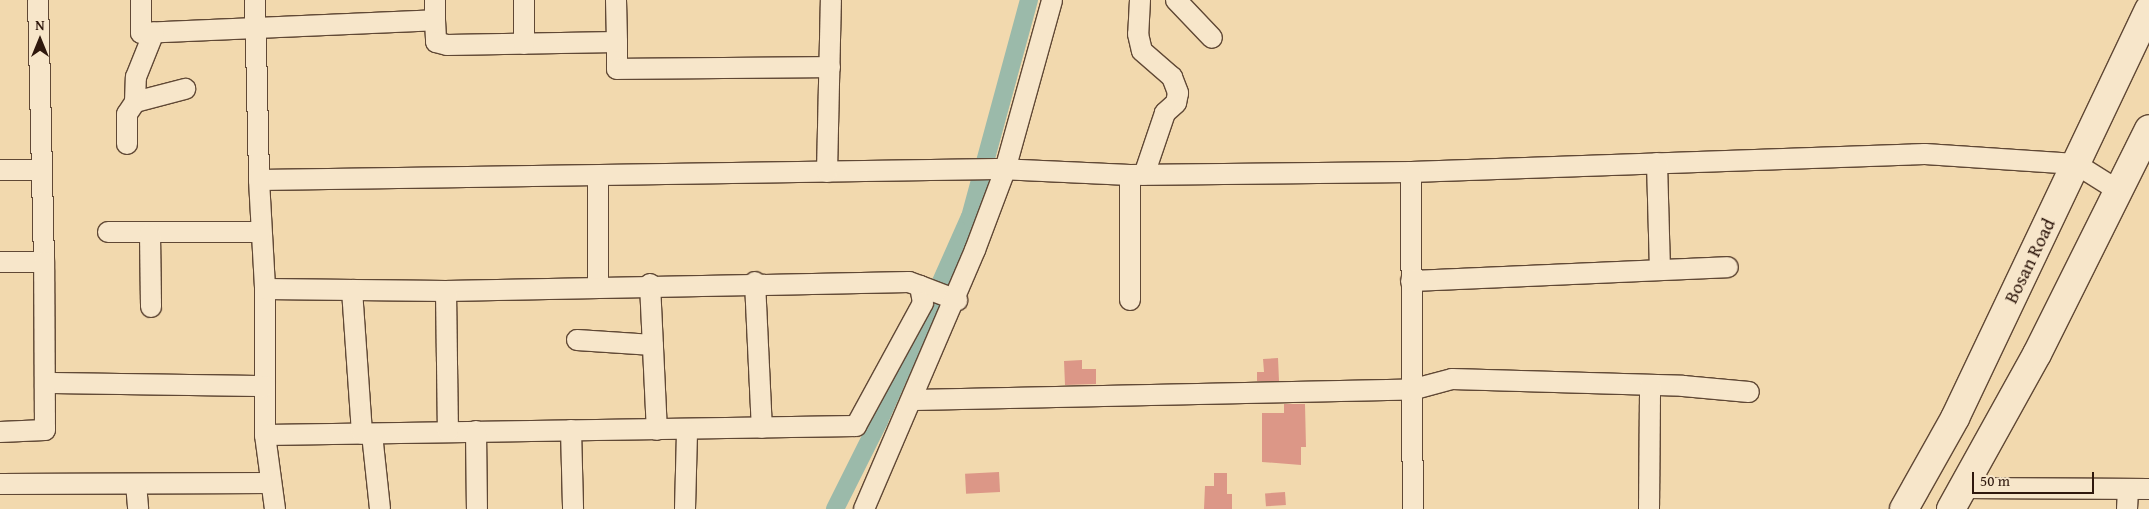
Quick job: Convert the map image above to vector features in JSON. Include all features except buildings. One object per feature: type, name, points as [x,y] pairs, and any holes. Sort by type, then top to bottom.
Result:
[{"type":"main road","name":"Bosan Road","points":[[1904,509],[1954,418],[2149,10]]},
{"type":"main road","points":[[1957,499],[2037,354],[2149,129]]},
{"type":"street","points":[[0,432],[45,430],[44,262],[38,0]]},
{"type":"street","points":[[141,0],[141,33],[435,20]]},
{"type":"street","points":[[255,0],[260,232],[265,289],[266,435],[274,509]]},
{"type":"street","points":[[435,0],[435,35],[441,44],[617,42]]},
{"type":"street","points":[[524,0],[524,44]]},
{"type":"street","points":[[616,0],[617,69],[830,67]]},
{"type":"street","points":[[827,172],[831,0]]},
{"type":"street","points":[[864,509],[914,400],[938,293],[1001,169],[1052,0]]},
{"type":"street","points":[[1130,300],[1137,175],[1165,113],[1176,103],[1178,93],[1172,77],[1142,51],[1138,34],[1140,0]]},
{"type":"street","points":[[1176,0],[1212,38]]},
{"type":"street","points":[[127,144],[127,114],[135,102],[136,77],[154,32]]},
{"type":"street","points":[[135,102],[185,89]]},
{"type":"street","points":[[259,180],[1001,169],[1137,175],[1411,172],[1925,154],[2076,164],[2119,191]]},
{"type":"street","points":[[1657,164],[1660,269]]},
{"type":"street","points":[[0,170],[42,170]]},
{"type":"street","points":[[1411,172],[1413,509]]},
{"type":"street","points":[[598,176],[598,286]]},
{"type":"street","points":[[108,232],[150,234],[260,232]]},
{"type":"street","points":[[150,234],[151,307]]},
{"type":"street","points":[[0,262],[44,262]]},
{"type":"street","points":[[1411,281],[1728,267]]},
{"type":"street","points":[[755,282],[762,428]]},
{"type":"street","points":[[265,289],[446,291],[650,284],[909,282],[938,293]]},
{"type":"street","points":[[650,284],[657,430]]},
{"type":"street","points":[[352,290],[367,434],[380,509]]},
{"type":"street","points":[[446,291],[448,432]]},
{"type":"street","points":[[266,435],[856,426],[923,303],[938,293]]},
{"type":"street","points":[[577,340],[653,345]]},
{"type":"street","points":[[914,400],[1411,390],[1452,379],[1650,385],[1749,392]]},
{"type":"street","points":[[45,383],[265,386]]},
{"type":"street","points":[[1650,385],[1650,509]]},
{"type":"street","points":[[571,430],[573,509]]},
{"type":"street","points":[[685,509],[687,430]]},
{"type":"street","points":[[476,431],[477,509]]},
{"type":"street","points":[[0,484],[271,483]]},
{"type":"street","points":[[136,484],[138,509]]},
{"type":"street","points":[[2127,509],[2128,489]]},
{"type":"street","points":[[1957,499],[2149,489]]},
{"type":"waterway","points":[[835,509],[879,421],[970,217],[1029,0]]}]
